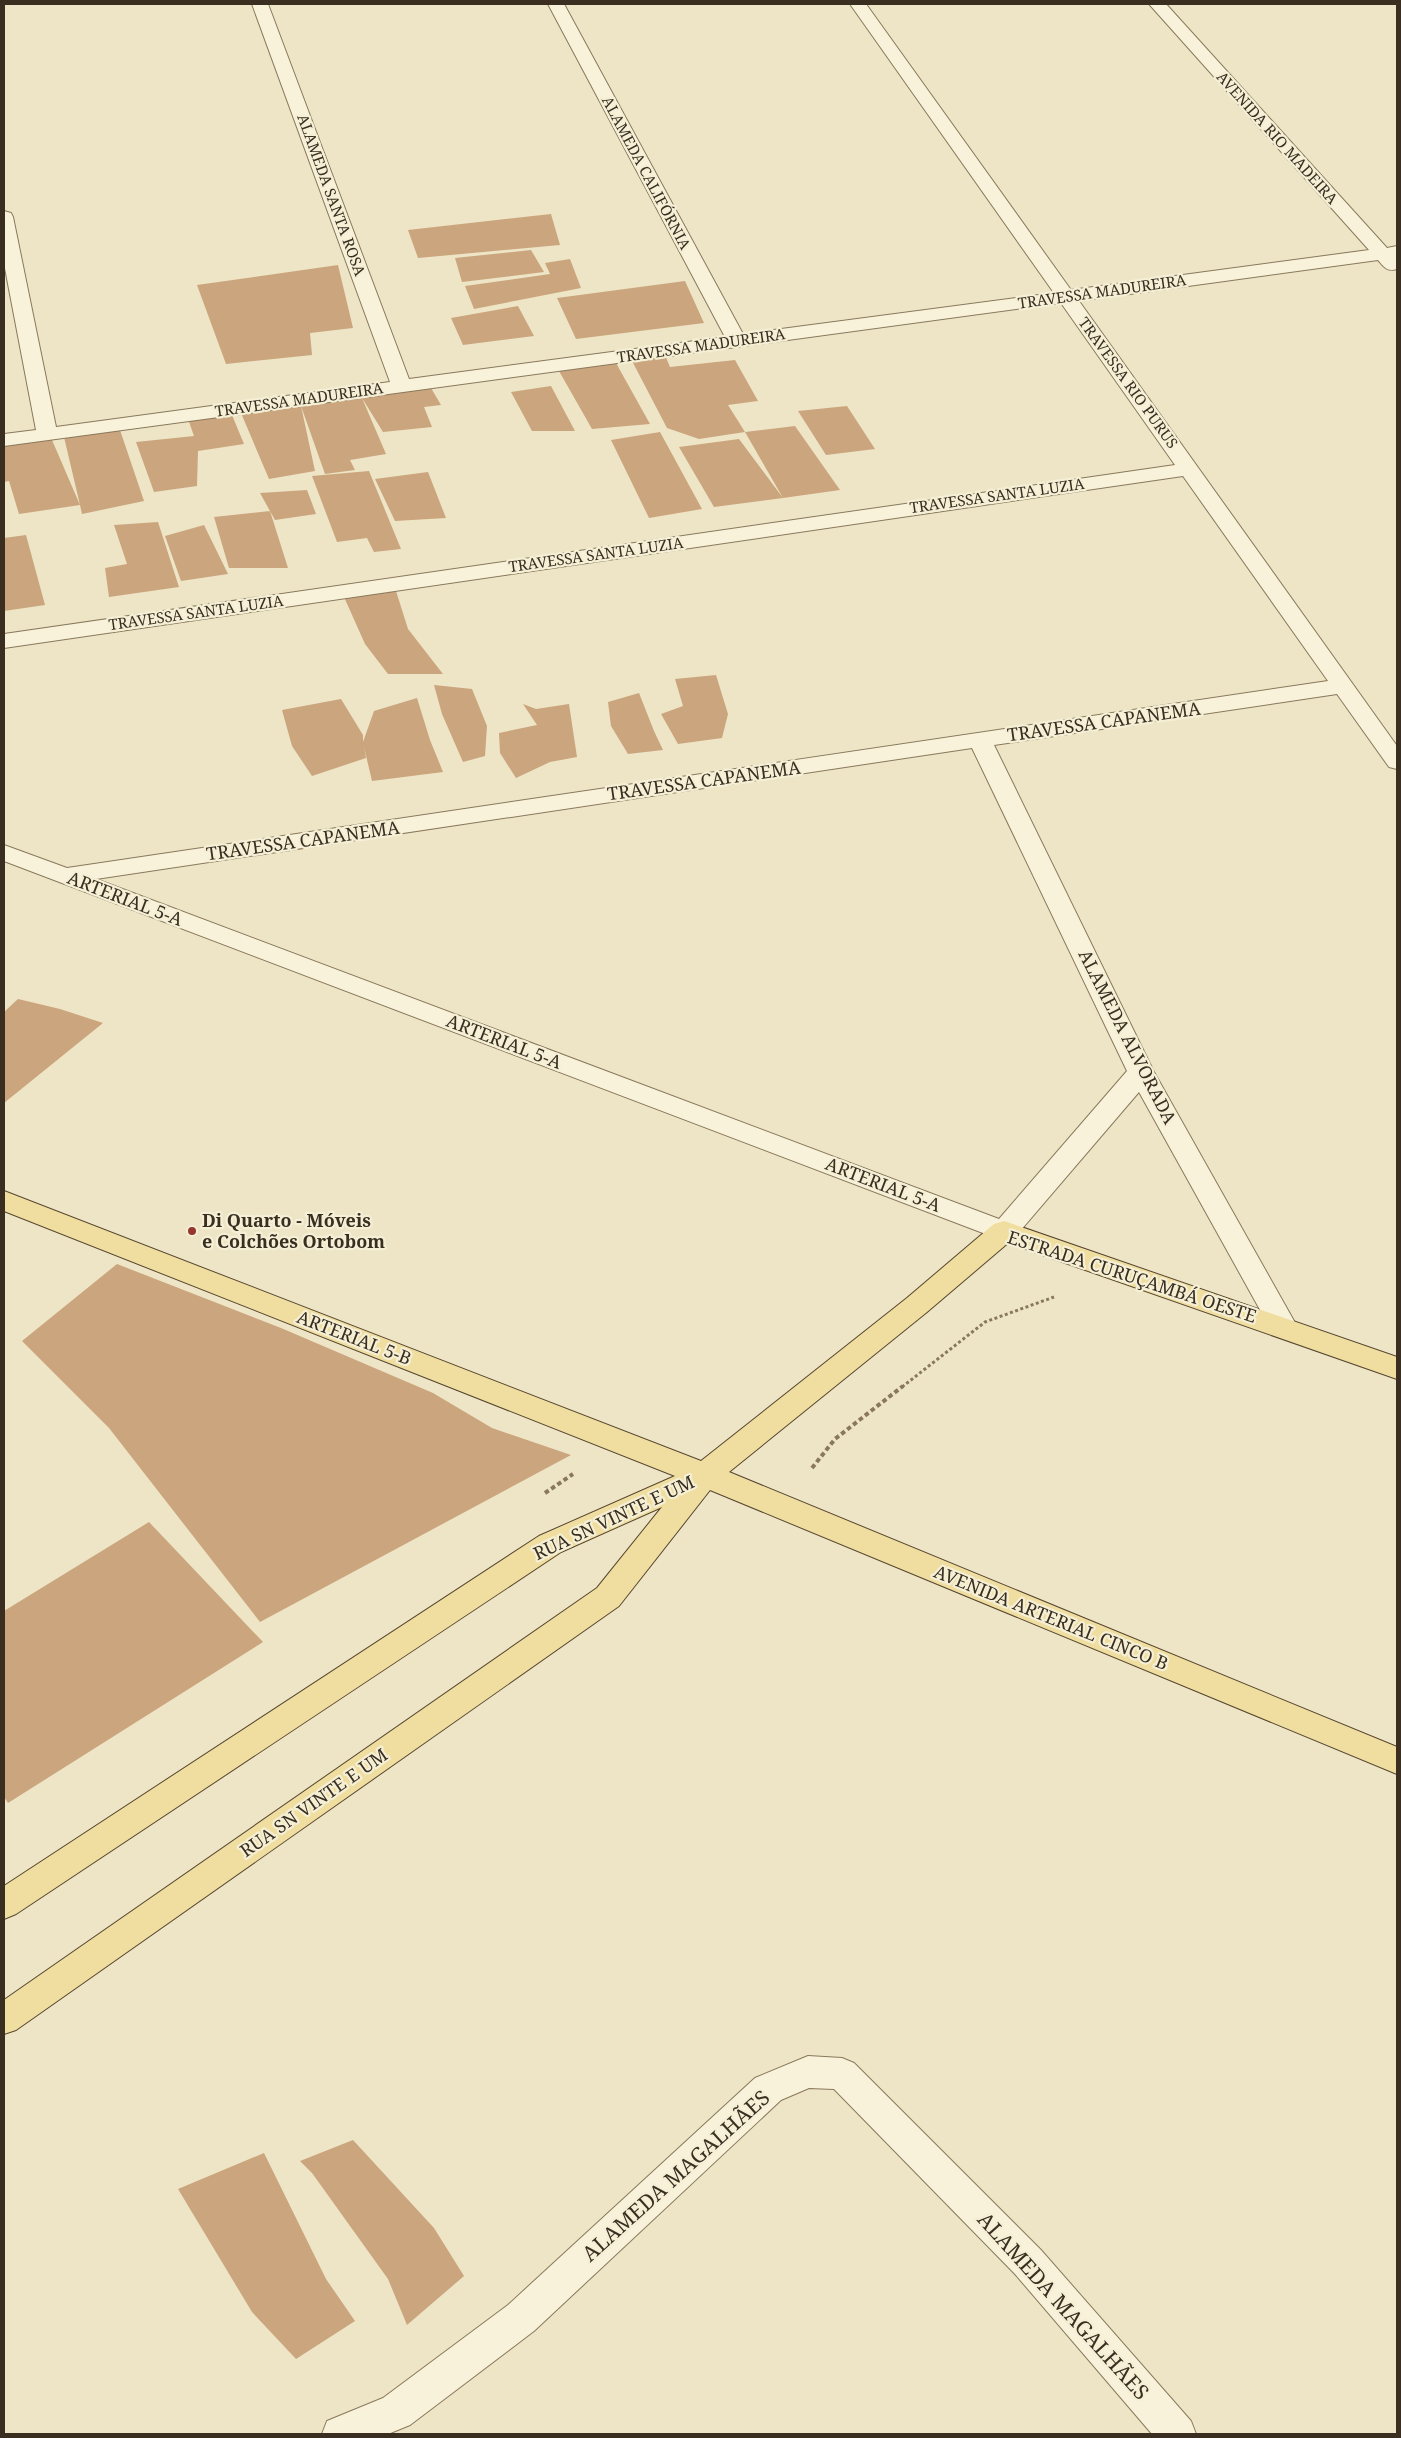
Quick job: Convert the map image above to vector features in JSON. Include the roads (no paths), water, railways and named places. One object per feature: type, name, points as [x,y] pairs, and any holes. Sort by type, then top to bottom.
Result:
[{"type":"main road","name":"ARTERIAL 5-B","points":[[4,1201],[705,1475]]},
{"type":"main road","name":"ESTRADA CURUÇAMBÁ OESTE","points":[[705,1475],[909,1311],[1004,1231],[1397,1368]]},
{"type":"main road","name":"AVENIDA ARTERIAL CINCO B","points":[[705,1475],[1397,1761]]},
{"type":"main road","name":"RUA SN VINTE E UM","points":[[4,1904],[550,1544],[705,1475]]},
{"type":"main road","name":"RUA SN VINTE E UM","points":[[4,2019],[608,1598],[705,1475]]},
{"type":"street","name":"ALAMEDA SANTA ROSA","points":[[260,4],[401,386]]},
{"type":"street","name":"ALAMEDA CALIFÓRNIA","points":[[556,4],[737,342]]},
{"type":"street","name":"TRAVESSA RIO PURUS","points":[[858,4],[1397,762]]},
{"type":"street","name":"AVENIDA RIO MADEIRA","points":[[1157,4],[1390,253],[1397,272]]},
{"type":"street","points":[[4,217],[47,434]]},
{"type":"street","name":"TRAVESSA MADUREIRA","points":[[4,440],[1390,253]]},
{"type":"street","name":"TRAVESSA SANTA LUZIA","points":[[4,641],[1189,468]]},
{"type":"street","name":"TRAVESSA CAPANEMA","points":[[64,876],[1343,686]]},
{"type":"street","name":"ALAMEDA ALVORADA","points":[[980,740],[1141,1072],[1284,1328]]},
{"type":"street","name":"ARTERIAL 5-A","points":[[4,853],[1004,1231]]},
{"type":"street","points":[[1004,1231],[1141,1072]]},
{"type":"street","name":"ALAMEDA MAGALHÃES","points":[[341,2434],[396,2412],[521,2318],[768,2089],[808,2072],[842,2074],[1028,2262],[1177,2434]]},
{"type":"place","name":"Di Quarto - Móveis e Colchões Ortobom","points":[[192,1231]]}]
